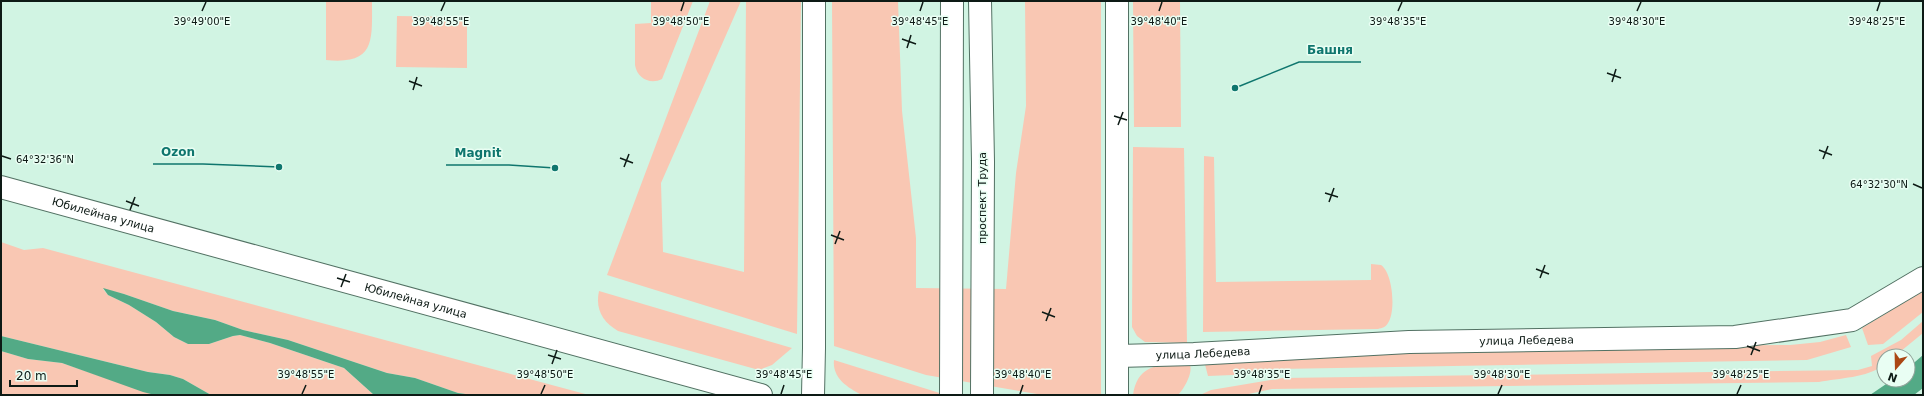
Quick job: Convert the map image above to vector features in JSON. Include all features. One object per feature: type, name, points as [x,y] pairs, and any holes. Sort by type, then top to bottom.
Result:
[{"type":"main road","points":[[813,395],[814,1]]},
{"type":"main road","points":[[951,395],[952,1]]},
{"type":"main road","name":"проспект Труда","points":[[980,1],[982,395]]},
{"type":"main road","points":[[1117,1],[1117,395]]},
{"type":"main road","name":"Юбилейная улица","points":[[1,187],[761,395]]},
{"type":"main road","name":"улица Лебедева","points":[[1118,356],[1409,342],[1735,337],[1852,320],[1923,278]]},
{"type":"shaded area","points":[[326,1],[372,1],[371,38],[368,47],[363,54],[354,58],[342,60],[326,60]]},
{"type":"shaded area","points":[[651,1],[693,1],[662,79],[657,81],[649,81],[641,77],[636,70],[635,65],[635,24],[651,23]]},
{"type":"shaded area","points":[[710,1],[741,1],[661,183],[663,252],[744,272],[746,1],[801,1],[797,334],[607,275]]},
{"type":"shaded area","points":[[832,1],[898,1],[902,111],[916,238],[916,288],[1006,289],[1016,173],[1026,106],[1025,1],[1101,1],[1101,395],[1043,395],[926,375],[834,346]]},
{"type":"shaded area","points":[[1133,1],[1180,1],[1181,127],[1134,127]]},
{"type":"shaded area","points":[[397,16],[467,17],[467,68],[396,67]]},
{"type":"shaded area","points":[[1133,147],[1184,148],[1187,343],[1145,342],[1137,336],[1132,327]]},
{"type":"shaded area","points":[[1204,156],[1214,157],[1216,282],[1371,280],[1371,264],[1381,265],[1385,269],[1391,284],[1392,310],[1388,323],[1382,328],[1378,329],[1203,332]]},
{"type":"shaded area","points":[[1,242],[24,250],[43,248],[589,395],[473,395],[458,393],[415,378],[387,373],[288,340],[243,330],[215,320],[173,311],[124,294],[103,289],[108,295],[129,305],[156,322],[174,337],[188,344],[209,344],[240,335],[270,343],[344,368],[374,395],[211,395],[183,379],[170,375],[148,372],[1,336]]},
{"type":"shaded area","points":[[103,288],[173,311],[215,320],[243,330],[288,340],[387,373],[415,378],[458,393],[473,395],[374,395],[344,368],[270,343],[240,335],[209,344],[188,344],[174,337],[156,322],[129,305],[108,295]]},
{"type":"shaded area","points":[[599,291],[792,348],[772,365],[759,370],[618,331],[608,324],[601,315],[598,304]]},
{"type":"shaded area","points":[[1923,291],[1923,312],[1883,344],[1868,345],[1862,328]]},
{"type":"shaded area","points":[[1923,321],[1923,333],[1905,348],[1886,348],[1901,340]]},
{"type":"shaded area","points":[[1846,335],[1851,347],[1807,360],[1278,369],[1233,375],[1208,376],[1203,357],[1205,351],[1790,345],[1820,342]]},
{"type":"shaded area","points":[[1,336],[148,372],[170,375],[183,379],[211,395],[155,395],[143,392],[62,363],[28,359],[1,351]]},
{"type":"shaded area","points":[[1,351],[28,359],[62,363],[155,395],[1,395]]},
{"type":"shaded area","points":[[1876,353],[1876,370],[1869,373],[1819,382],[1272,389],[1244,395],[1200,395],[1211,390],[1283,378],[1858,370],[1872,366],[1871,356]]},
{"type":"shaded area","points":[[1923,355],[1923,388],[1914,395],[1870,395],[1880,388],[1916,388],[1916,361]]},
{"type":"shaded area","points":[[834,360],[946,395],[862,395],[846,386],[838,377],[834,366]]},
{"type":"shaded area","points":[[1190,365],[1191,368],[1187,381],[1178,395],[1133,395],[1140,376],[1146,371],[1154,367]]},
{"type":"place","name":"Башня","points":[[1235,88]]},
{"type":"place","name":"Ozon","points":[[279,167]]},
{"type":"place","name":"Magnit","points":[[555,168]]}]
